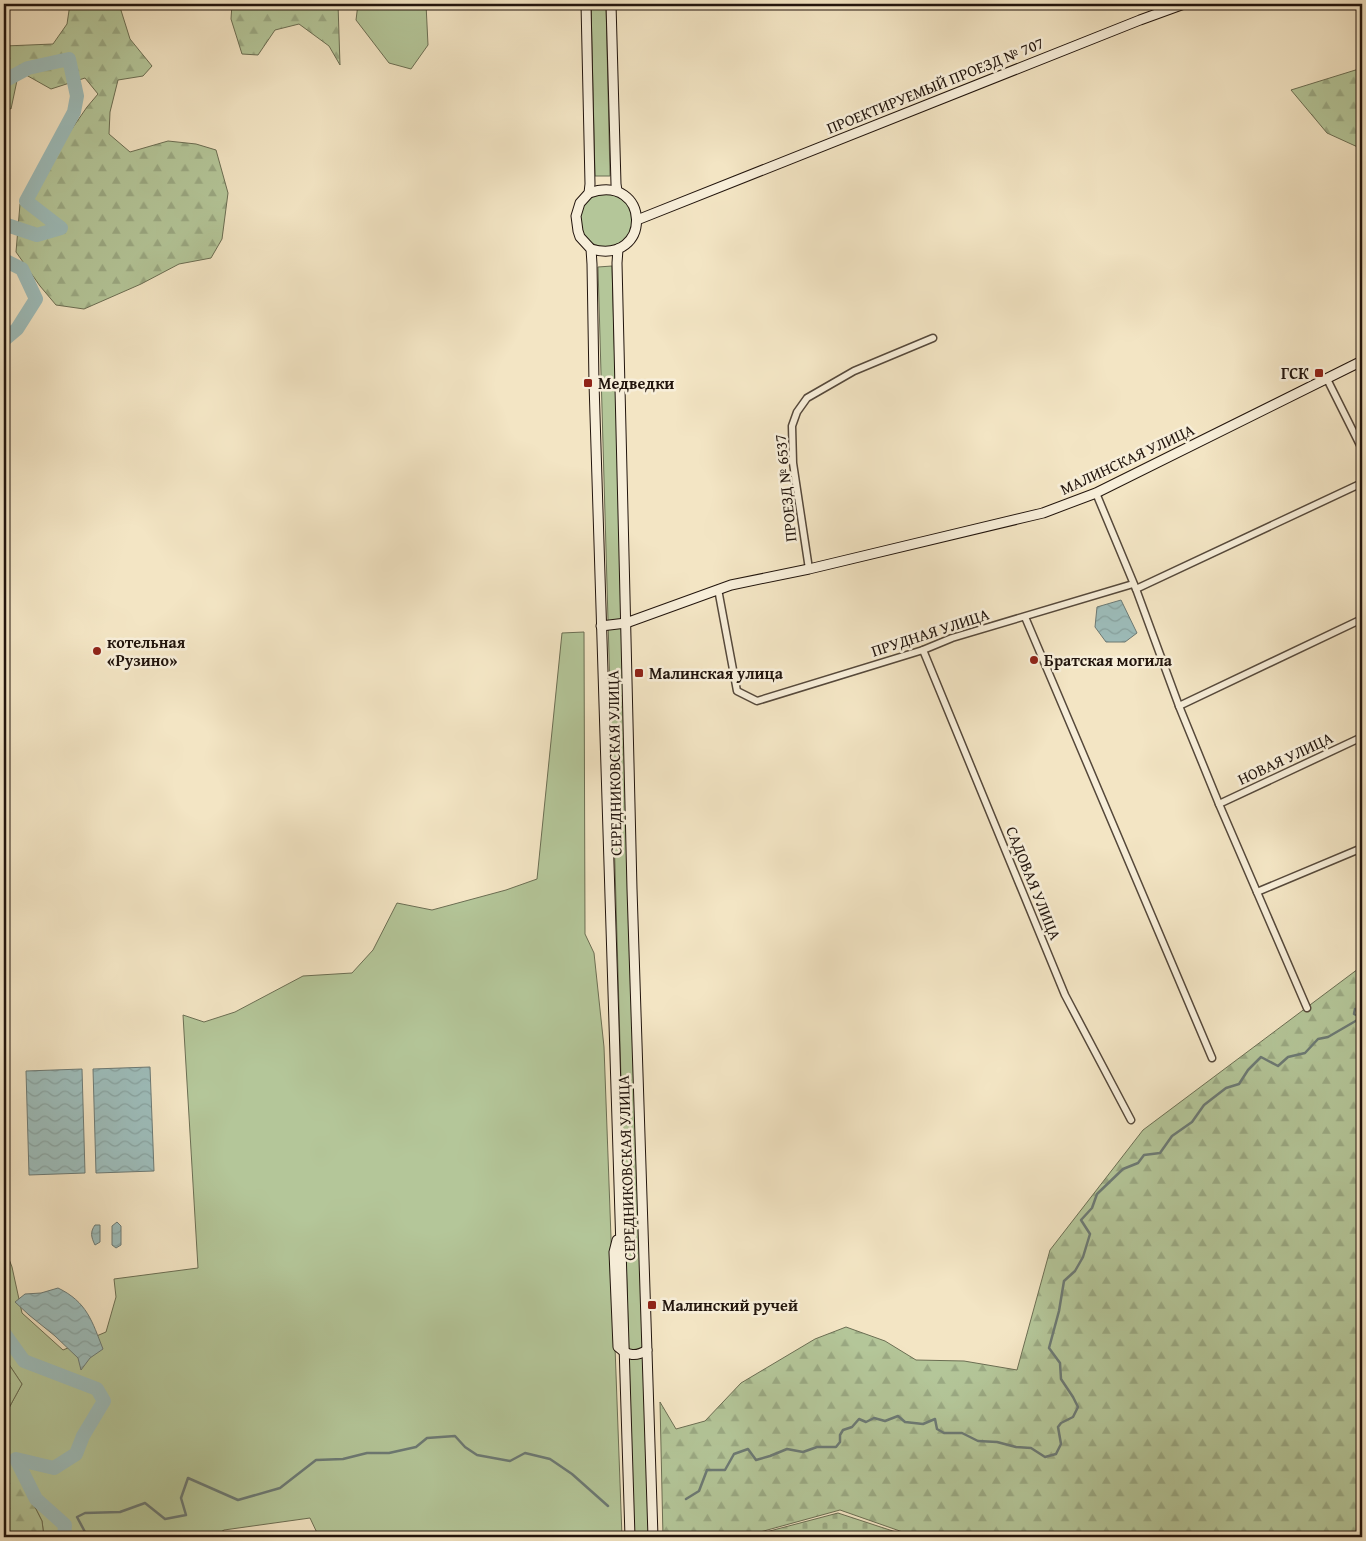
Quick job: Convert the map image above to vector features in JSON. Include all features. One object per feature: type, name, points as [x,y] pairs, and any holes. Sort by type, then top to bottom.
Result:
[{"type":"street","points":[[586,4],[590,184],[589,193],[580,204],[576,216],[578,231],[591,249],[607,252],[618,249],[629,242],[637,220],[630,200],[617,191],[604,189],[589,193]]},
{"type":"street","points":[[611,4],[617,191]]},
{"type":"street","name":"ПРОЕКТИРУЕМЫЙ ПРОЕЗД № 707","points":[[637,220],[1184,4]]},
{"type":"street","name":"СЕРЕДНИКОВСКАЯ УЛИЦА","points":[[591,249],[630,1537]]},
{"type":"street","name":"СЕРЕДНИКОВСКАЯ УЛИЦА","points":[[618,249],[632,888],[653,1537]]},
{"type":"street","name":"ПРОЕЗД № 6537","points":[[809,569],[793,463],[792,426],[797,412],[808,398],[854,371],[933,338]]},
{"type":"street","name":"МАЛИНСКАЯ УЛИЦА","points":[[602,626],[626,623],[718,589],[1043,513],[1096,493],[1362,361]]},
{"type":"street","points":[[1327,380],[1362,450]]},
{"type":"street","name":"ПРУДНАЯ УЛИЦА","points":[[718,589],[737,691],[756,701],[923,650],[952,638],[1134,587],[1362,483]]},
{"type":"street","points":[[1096,493],[1219,804],[1307,1008]]},
{"type":"street","points":[[1025,617],[1212,1058]]},
{"type":"street","points":[[1179,706],[1362,619]]},
{"type":"street","name":"САДОВАЯ УЛИЦА","points":[[923,650],[1065,995],[1131,1120]]},
{"type":"street","name":"НОВАЯ УЛИЦА","points":[[1219,804],[1362,737]]},
{"type":"street","points":[[1257,892],[1362,848]]},
{"type":"street","points":[[624,1352],[631,1356],[647,1350]]},
{"type":"green space","points":[[70,4],[119,4],[130,39],[152,66],[143,76],[118,80],[110,112],[109,134],[130,152],[168,141],[196,144],[216,150],[228,193],[222,239],[211,258],[179,264],[141,284],[84,309],[56,305],[16,252],[20,204],[98,94],[85,78],[51,89],[19,71],[11,109],[4,106],[5,46],[53,44],[67,24]]},
{"type":"green space","points":[[232,4],[338,4],[340,65],[329,46],[299,24],[275,30],[258,55],[242,54],[231,19]]},
{"type":"green space","points":[[358,4],[426,4],[428,45],[411,69],[389,63],[356,20]]},
{"type":"green space","points":[[591,4],[606,4],[610,176],[595,176]]},
{"type":"green space","points":[[1074,4],[1123,4],[1086,9]]},
{"type":"green space","points":[[1362,68],[1362,149],[1327,133],[1291,90]]},
{"type":"green space","points":[[601,193],[611,193],[625,201],[631,210],[633,220],[631,230],[625,239],[611,247],[601,247],[591,242],[584,235],[579,225],[579,215],[584,205],[591,198]]},
{"type":"green space","points":[[612,266],[649,1537],[634,1537],[598,267]]},
{"type":"green space","points":[[584,632],[585,934],[594,953],[604,1047],[622,1537],[319,1537],[310,1518],[224,1530],[213,1537],[44,1537],[42,1521],[4,1446],[4,1417],[22,1384],[4,1357],[4,1246],[12,1267],[22,1313],[63,1350],[106,1332],[116,1297],[114,1279],[198,1268],[183,1015],[204,1022],[235,1012],[303,976],[352,973],[373,950],[397,903],[432,910],[506,890],[537,879],[562,633]]},
{"type":"green space","points":[[1362,966],[1362,1537],[917,1537],[840,1510],[742,1537],[663,1537],[660,1402],[676,1429],[705,1421],[741,1383],[815,1339],[846,1327],[885,1341],[916,1360],[964,1361],[1017,1370],[1050,1250],[1143,1130]]},
{"type":"green space","points":[[4,1357],[22,1384],[4,1417]]},
{"type":"green space","points":[[4,1446],[42,1521],[44,1537],[4,1537]]},
{"type":"green space","points":[[838,1513],[911,1537],[747,1537]]},
{"type":"water","points":[[1121,600],[1137,633],[1125,642],[1106,642],[1095,627],[1097,607]]},
{"type":"water","points":[[150,1067],[154,1171],[96,1173],[93,1069]]},
{"type":"water","points":[[82,1069],[85,1173],[29,1175],[26,1071]]},
{"type":"water","points":[[117,1222],[121,1226],[121,1245],[116,1248],[112,1245],[112,1226]]},
{"type":"water","points":[[95,1225],[100,1225],[100,1242],[95,1245],[92,1230]]},
{"type":"water","points":[[58,1288],[68,1293],[82,1306],[92,1321],[103,1349],[90,1358],[81,1370],[78,1358],[15,1302],[25,1294],[41,1293]]},
{"type":"waterway","points":[[4,81],[28,68],[69,59],[77,96],[74,112],[26,201],[61,228],[37,235],[4,224]]},
{"type":"waterway","points":[[4,260],[22,269],[36,299],[17,329],[4,340]]},
{"type":"waterway","name":"Малинский ручей","points":[[686,1499],[699,1491],[707,1470],[725,1470],[734,1454],[748,1449],[756,1460],[787,1449],[803,1452],[817,1447],[836,1447],[840,1442],[840,1435],[843,1430],[852,1427],[859,1419],[866,1422],[874,1418],[885,1421],[898,1416],[905,1422],[923,1424],[935,1419],[937,1429],[944,1433],[962,1433],[978,1441],[1031,1448],[1045,1457],[1056,1454],[1061,1444],[1058,1427],[1061,1423],[1073,1417],[1078,1407],[1061,1379],[1060,1363],[1049,1348],[1059,1311],[1064,1281],[1075,1271],[1083,1257],[1090,1234],[1081,1220],[1092,1208],[1097,1194],[1123,1169],[1138,1163],[1144,1155],[1160,1153],[1172,1136],[1192,1122],[1204,1105],[1226,1088],[1239,1084],[1248,1070],[1261,1057],[1278,1066],[1288,1057],[1305,1053],[1318,1039],[1328,1037],[1359,1019],[1354,1014],[1355,1009],[1362,1009]]},
{"type":"waterway","points":[[4,1333],[24,1361],[97,1389],[104,1401],[83,1436],[76,1454],[54,1468],[16,1459],[36,1499],[65,1525],[64,1537]]},
{"type":"waterway","name":"Малинский ручей","points":[[82,1537],[85,1532],[77,1517],[85,1513],[120,1512],[145,1503],[165,1519],[186,1515],[181,1498],[188,1478],[238,1500],[280,1488],[316,1460],[343,1459],[367,1453],[389,1453],[416,1447],[427,1438],[455,1436],[465,1447],[477,1455],[510,1461],[525,1453],[550,1459],[572,1474],[608,1506]]},
{"type":"place","name":"ГСК","points":[[1319,373]]},
{"type":"place","name":"Медведки","points":[[588,383]]},
{"type":"place","name":"котельная «Рузино»","points":[[97,651]]},
{"type":"place","name":"Братская могила","points":[[1034,660]]},
{"type":"place","name":"Малинская улица","points":[[639,673]]},
{"type":"place","name":"Малинский ручей","points":[[652,1305]]}]
